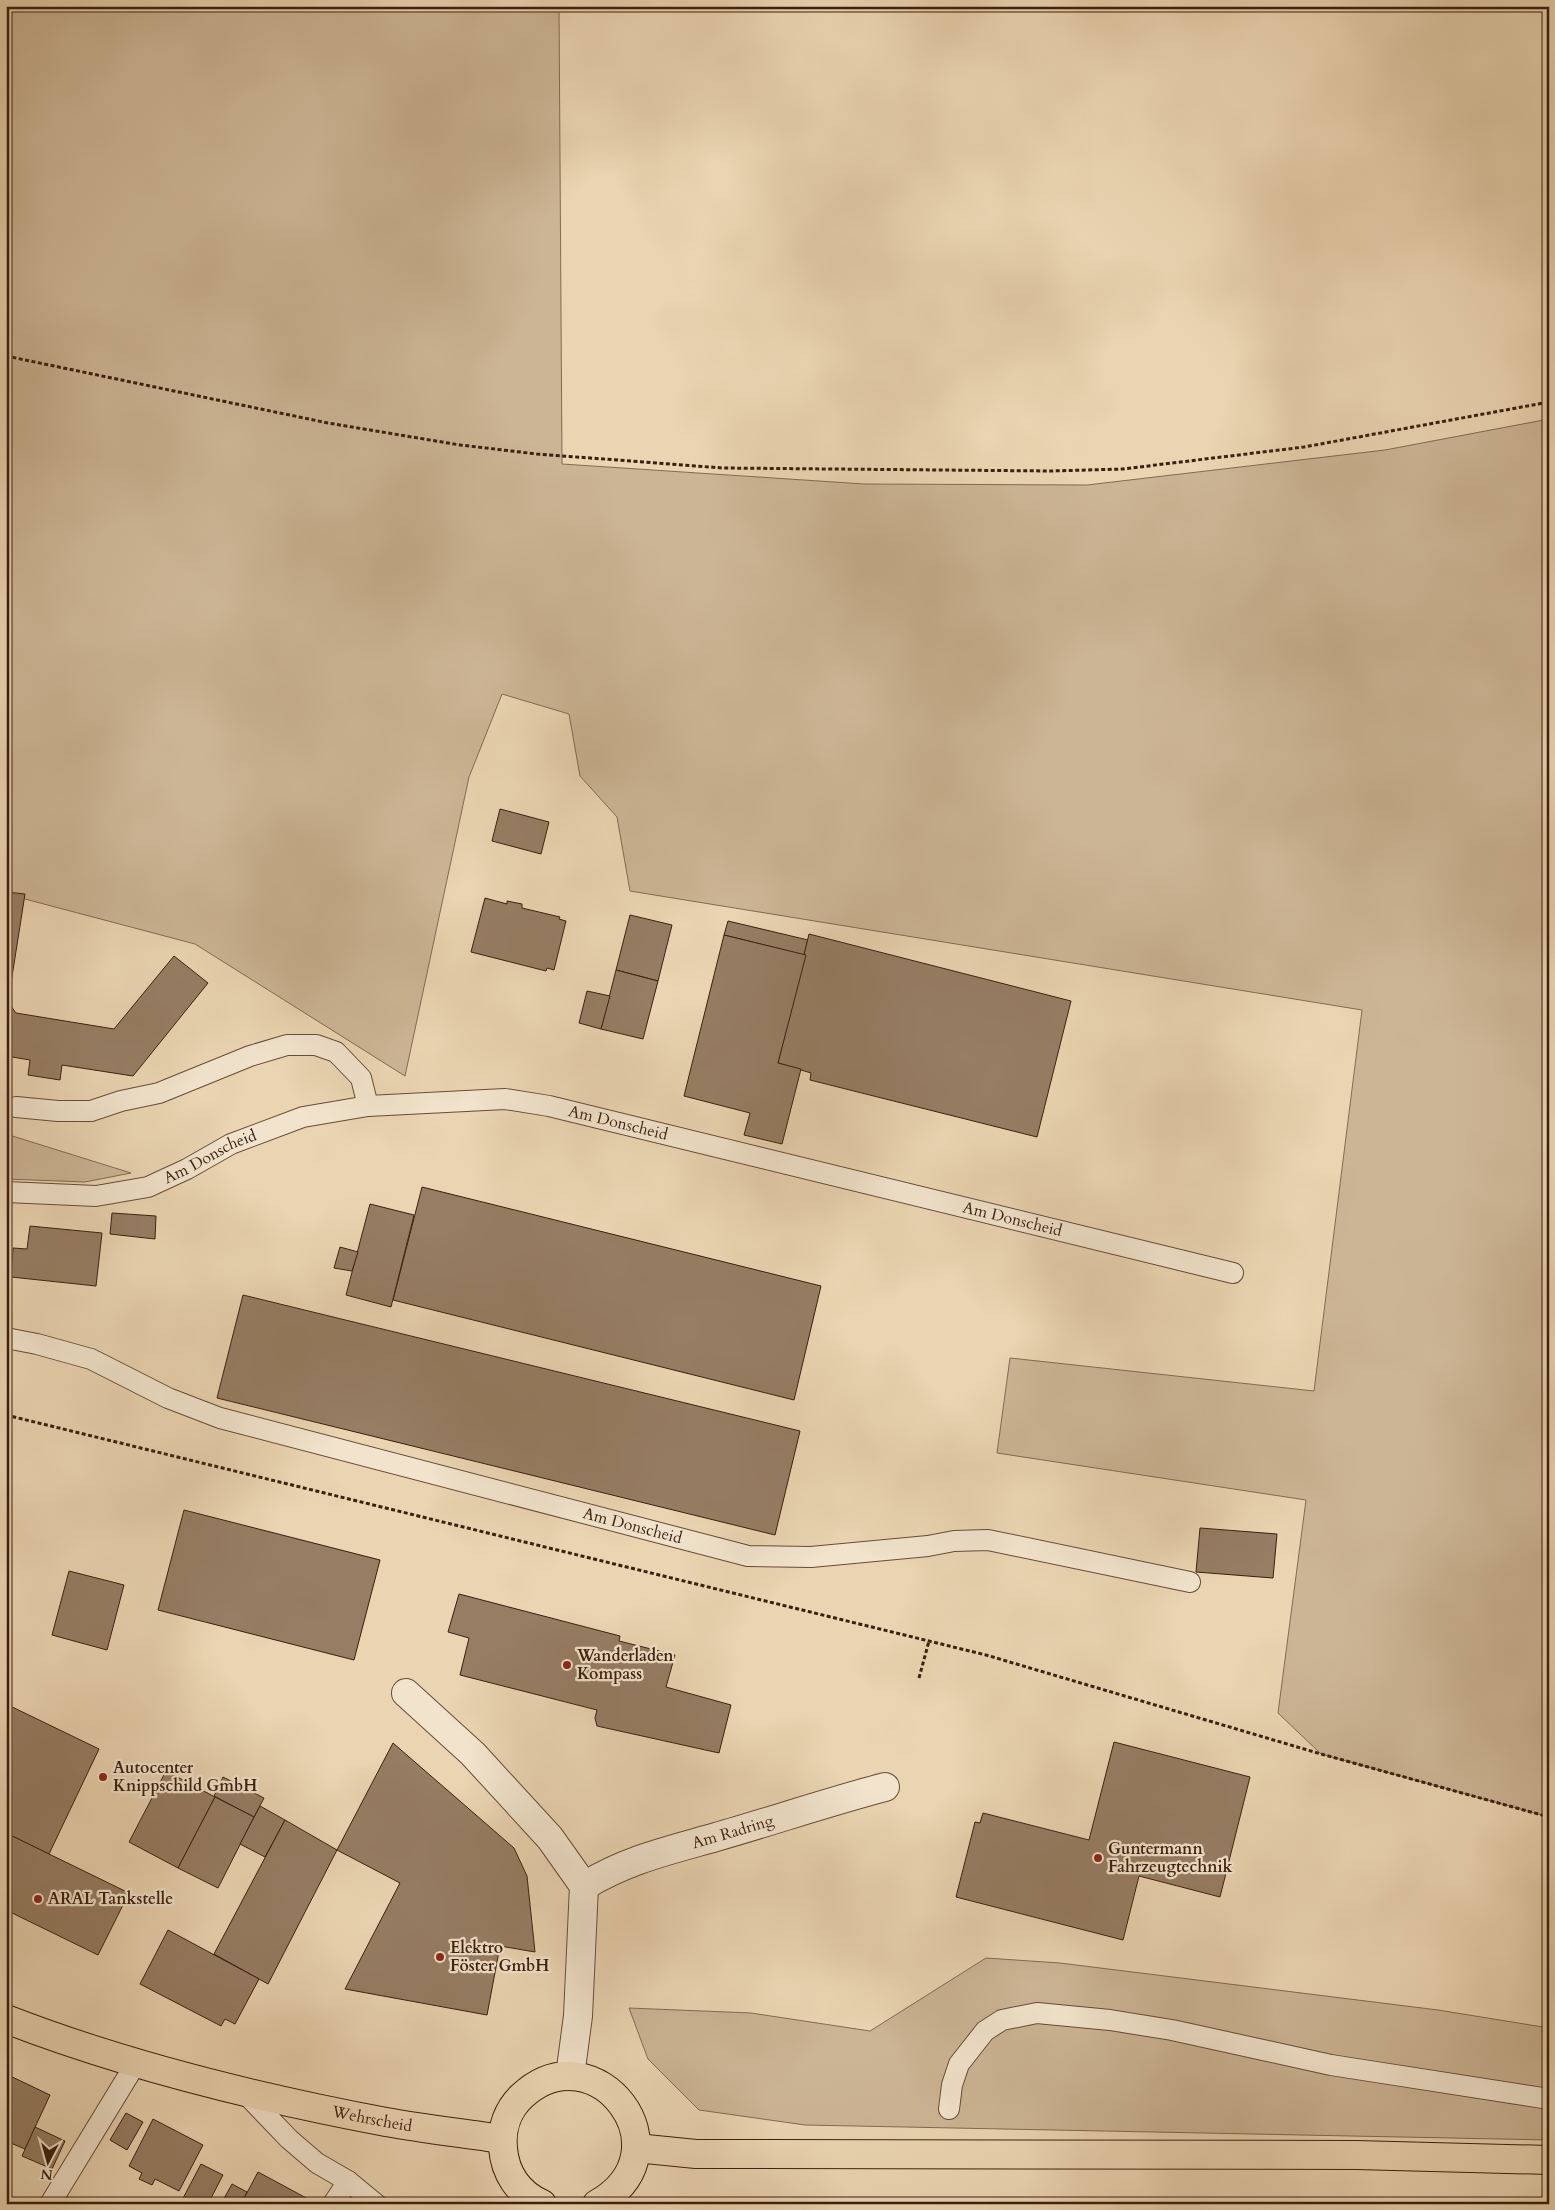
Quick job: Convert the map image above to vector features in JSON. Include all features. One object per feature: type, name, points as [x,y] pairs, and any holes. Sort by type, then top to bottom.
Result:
[{"type":"main road","name":"Wehrscheid","points":[[6,2019],[136,2063],[243,2091],[386,2122],[502,2139]]},
{"type":"main road","points":[[542,2204],[531,2199],[514,2183],[504,2162],[502,2139],[506,2119],[516,2102],[531,2088],[549,2079],[570,2076],[588,2079],[604,2086],[618,2098],[628,2112],[635,2130],[636,2148],[632,2166],[624,2183],[610,2197],[597,2204]]},
{"type":"main road","points":[[636,2148],[696,2154],[1356,2155],[1549,2160]]},
{"type":"street","points":[[406,1693],[473,1754],[550,1838],[584,1886],[578,2016],[570,2076]]},
{"type":"street","name":"Am Radring","points":[[584,1886],[605,1874],[669,1849],[715,1838],[884,1787]]},
{"type":"lane","points":[[16,1107],[58,1111],[91,1111],[121,1101],[159,1093],[250,1056],[287,1046],[316,1045],[336,1052],[361,1078],[368,1106]]},
{"type":"lane","name":"Am Donscheid","points":[[6,1192],[96,1196],[148,1187],[187,1169],[231,1144],[303,1117],[368,1106],[506,1099],[549,1106],[1233,1273]]},
{"type":"lane","name":"Am Donscheid","points":[[6,1338],[37,1344],[91,1359],[168,1398],[220,1418],[748,1556],[811,1557],[928,1546],[954,1541],[988,1540],[1190,1582]]},
{"type":"lane","points":[[949,2109],[952,2085],[958,2064],[985,2031],[1002,2020],[1037,2013],[1100,2018],[1172,2030],[1332,2064],[1549,2099]]},
{"type":"lane","points":[[50,2204],[136,2063]]},
{"type":"lane","points":[[243,2091],[289,2139],[310,2157],[348,2182],[376,2204]]},
{"type":"lane","points":[[332,2204],[348,2182]]},
{"type":"path","points":[[6,356],[328,423],[460,446],[537,454],[723,468],[1051,471],[1123,469],[1304,447],[1549,402]]},
{"type":"path","points":[[6,1415],[986,1655],[1321,1754],[1549,1817]]},
{"type":"path","points":[[919,1678],[929,1641]]},
{"type":"shaded area","points":[[6,6],[559,6],[562,464],[864,484],[1087,485],[1385,450],[1549,419],[1549,1817],[1321,1754],[1278,1713],[1306,1500],[997,1453],[1010,1358],[1314,1391],[1362,1010],[630,891],[617,817],[580,776],[569,714],[502,694],[469,777],[405,1076],[195,944],[6,894]]},
{"type":"shaded area","points":[[6,1134],[131,1173],[85,1182],[6,1179]]},
{"type":"shaded area","points":[[986,1958],[1060,1963],[1438,2010],[1549,2028],[1549,2140],[805,2125],[699,2110],[648,2059],[629,2008],[751,2013],[870,2031]]},
{"type":"building","points":[[500,809],[549,822],[541,854],[492,841]]},
{"type":"building","points":[[6,892],[25,894],[8,1002],[16,1013],[114,1029],[174,956],[208,983],[133,1076],[62,1065],[60,1080],[28,1075],[30,1060],[6,1056]]},
{"type":"building","points":[[485,898],[507,904],[507,901],[522,904],[522,908],[560,917],[559,919],[566,921],[554,970],[547,968],[546,971],[471,952]]},
{"type":"building","points":[[630,915],[672,925],[658,981],[616,970]]},
{"type":"building","points":[[728,921],[808,940],[804,955],[724,935]]},
{"type":"building","points":[[809,934],[1071,1001],[1037,1137],[810,1080],[811,1073],[778,1063]]},
{"type":"building","points":[[724,935],[806,955],[778,1063],[801,1069],[782,1144],[744,1135],[750,1113],[684,1096]]},
{"type":"building","points":[[616,970],[658,981],[643,1039],[601,1029]]},
{"type":"building","points":[[587,991],[610,996],[601,1029],[579,1023]]},
{"type":"building","points":[[422,1187],[821,1286],[794,1400],[393,1300]]},
{"type":"building","points":[[370,1204],[414,1215],[391,1307],[346,1295]]},
{"type":"building","points":[[112,1213],[156,1216],[155,1239],[110,1234]]},
{"type":"building","points":[[30,1226],[102,1233],[96,1286],[11,1277],[13,1248],[27,1249]]},
{"type":"building","points":[[340,1247],[358,1252],[352,1271],[334,1268]]},
{"type":"building","points":[[243,1295],[800,1431],[775,1535],[217,1398]]},
{"type":"building","points":[[184,1510],[380,1560],[354,1660],[158,1610]]},
{"type":"building","points":[[1200,1528],[1277,1534],[1273,1578],[1196,1572]]},
{"type":"building","points":[[69,1571],[124,1585],[107,1650],[52,1635]]},
{"type":"building","name":"Wanderladen Kompass","points":[[459,1594],[620,1636],[619,1641],[675,1655],[666,1687],[731,1705],[719,1753],[597,1726],[595,1718],[597,1710],[460,1675],[469,1638],[448,1632]]},
{"type":"building","points":[[6,1704],[99,1749],[49,1854],[6,1833]]},
{"type":"building","name":"Guntermann Fahrzeugtechnik","points":[[1114,1742],[1250,1777],[1220,1897],[1139,1876],[1123,1940],[956,1897],[975,1822],[980,1823],[983,1813],[1089,1840]]},
{"type":"building","points":[[393,1743],[514,1848],[527,1876],[535,1952],[500,1946],[487,2015],[345,1989],[400,1883],[337,1850]]},
{"type":"building","points":[[166,1771],[215,1797],[178,1868],[129,1842]]},
{"type":"building","points":[[223,1777],[264,1798],[254,1817],[214,1796]]},
{"type":"building","points":[[215,1797],[254,1817],[218,1888],[178,1868]]},
{"type":"building","points":[[260,1806],[285,1820],[265,1857],[240,1844]]},
{"type":"building","points":[[285,1820],[337,1850],[268,1984],[214,1954]]},
{"type":"building","points":[[6,1833],[129,1893],[98,1955],[6,1910]]},
{"type":"building","points":[[168,1930],[259,1979],[235,2024],[225,2019],[221,2026],[140,1984]]},
{"type":"building","points":[[6,2074],[50,2095],[25,2149],[6,2141]]},
{"type":"building","points":[[126,2113],[143,2122],[127,2150],[110,2140]]},
{"type":"building","points":[[153,2119],[203,2145],[179,2191],[155,2179],[152,2185],[139,2179],[142,2173],[129,2166]]},
{"type":"building","points":[[35,2127],[65,2141],[52,2169],[22,2156]]},
{"type":"building","points":[[201,2164],[223,2175],[208,2204],[180,2204]]},
{"type":"building","points":[[258,2172],[310,2200],[308,2204],[241,2204]]},
{"type":"building","points":[[232,2184],[247,2192],[241,2204],[221,2204]]},
{"type":"place","name":"Wanderladen Kompass","points":[[567,1665]]},
{"type":"place","name":"Autocenter Knippschild GmbH","points":[[103,1777]]},
{"type":"place","name":"Guntermann Fahrzeugtechnik","points":[[1098,1858]]},
{"type":"place","name":"ARAL Tankstelle","points":[[38,1899]]},
{"type":"place","name":"Elektro Föster GmbH","points":[[440,1957]]}]
